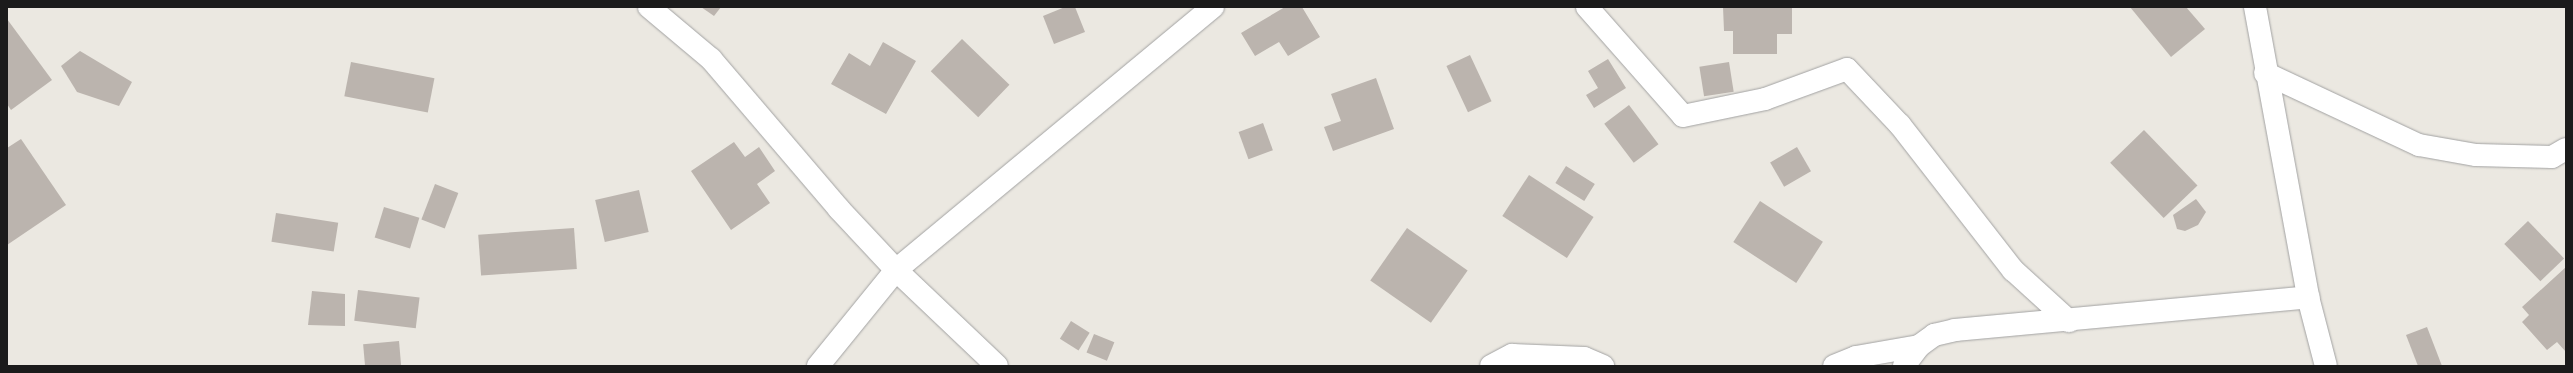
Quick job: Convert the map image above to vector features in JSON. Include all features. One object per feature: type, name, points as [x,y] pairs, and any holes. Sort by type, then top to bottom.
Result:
[{"type":"street","points":[[649,7],[711,59],[896,270],[997,366]]},
{"type":"street","points":[[818,366],[896,270],[1212,7]]},
{"type":"street","points":[[1587,7],[1683,116],[1765,99],[1847,69],[1900,125],[2014,270],[2069,321]]},
{"type":"street","points":[[2255,7],[2265,73],[2308,297],[2326,366]]},
{"type":"street","points":[[2265,73],[2419,145],[2476,155],[2561,157]]},
{"type":"street","points":[[1904,366],[1919,346],[1934,335],[1955,330],[2069,321],[2308,297]]},
{"type":"street","points":[[1834,366],[1856,357],[1919,346]]},
{"type":"street","points":[[1491,366],[1512,355],[1584,358],[1603,366]]},
{"type":"building","points":[[701,7],[721,7],[714,16]]},
{"type":"building","points":[[1065,7],[1075,7],[1085,32],[1054,44],[1043,16]]},
{"type":"building","points":[[1285,7],[1302,7],[1320,37],[1288,56],[1279,42],[1255,56],[1241,33]]},
{"type":"building","points":[[1723,7],[1792,7],[1792,34],[1777,34],[1777,54],[1733,54],[1733,31],[1724,31]]},
{"type":"building","points":[[2130,7],[2186,7],[2205,29],[2171,57]]},
{"type":"building","points":[[7,19],[52,80],[11,110],[7,104]]},
{"type":"building","points":[[962,39],[1009,85],[978,117],[931,71]]},
{"type":"building","points":[[883,42],[916,61],[886,114],[831,84],[849,53],[870,66]]},
{"type":"building","points":[[80,51],[132,82],[119,106],[77,92],[61,66]]},
{"type":"building","points":[[1470,55],[1492,101],[1468,112],[1446,66]]},
{"type":"building","points":[[1608,59],[1626,88],[1594,108],[1586,95],[1598,88],[1588,71]]},
{"type":"building","points":[[351,62],[434,78],[428,113],[344,96]]},
{"type":"building","points":[[1729,62],[1734,92],[1704,96],[1699,67]]},
{"type":"building","points":[[1376,78],[1394,129],[1333,151],[1324,127],[1341,121],[1331,94]]},
{"type":"building","points":[[1629,105],[1658,144],[1634,163],[1604,124]]},
{"type":"building","points":[[1263,123],[1273,150],[1248,159],[1239,132]]},
{"type":"building","points":[[2144,130],[2197,185],[2164,218],[2110,163]]},
{"type":"building","points":[[21,139],[66,205],[7,245],[7,148]]},
{"type":"building","points":[[734,142],[745,157],[759,147],[775,171],[757,184],[770,203],[731,230],[691,171]]},
{"type":"building","points":[[1797,147],[1811,171],[1784,187],[1770,162]]},
{"type":"building","points":[[1566,166],[1595,184],[1584,201],[1555,183]]},
{"type":"building","points":[[1529,175],[1594,217],[1567,258],[1502,216]]},
{"type":"building","points":[[435,184],[458,193],[445,228],[421,219]]},
{"type":"building","points":[[639,190],[649,232],[605,242],[595,200]]},
{"type":"building","points":[[2196,199],[2206,212],[2198,225],[2185,231],[2177,229],[2173,215]]},
{"type":"building","points":[[1760,201],[1823,242],[1796,283],[1733,242]]},
{"type":"building","points":[[384,207],[419,218],[410,248],[375,238]]},
{"type":"building","points":[[276,213],[338,223],[334,251],[271,242]]},
{"type":"building","points":[[2528,221],[2564,258],[2540,281],[2504,244]]},
{"type":"building","points":[[574,228],[577,269],[481,276],[478,235]]},
{"type":"building","points":[[1407,228],[1468,270],[1431,323],[1370,280]]},
{"type":"building","points":[[2566,267],[2566,352],[2557,342],[2547,350],[2522,322],[2529,315],[2522,307]]},
{"type":"building","points":[[358,290],[420,298],[416,328],[354,321]]},
{"type":"building","points":[[312,291],[345,294],[345,326],[308,325]]},
{"type":"building","points":[[1071,321],[1090,333],[1079,350],[1060,339]]},
{"type":"building","points":[[2427,327],[2442,366],[2418,366],[2406,335]]},
{"type":"building","points":[[1094,334],[1114,342],[1107,361],[1087,353]]},
{"type":"building","points":[[399,341],[401,366],[365,366],[363,344]]}]
